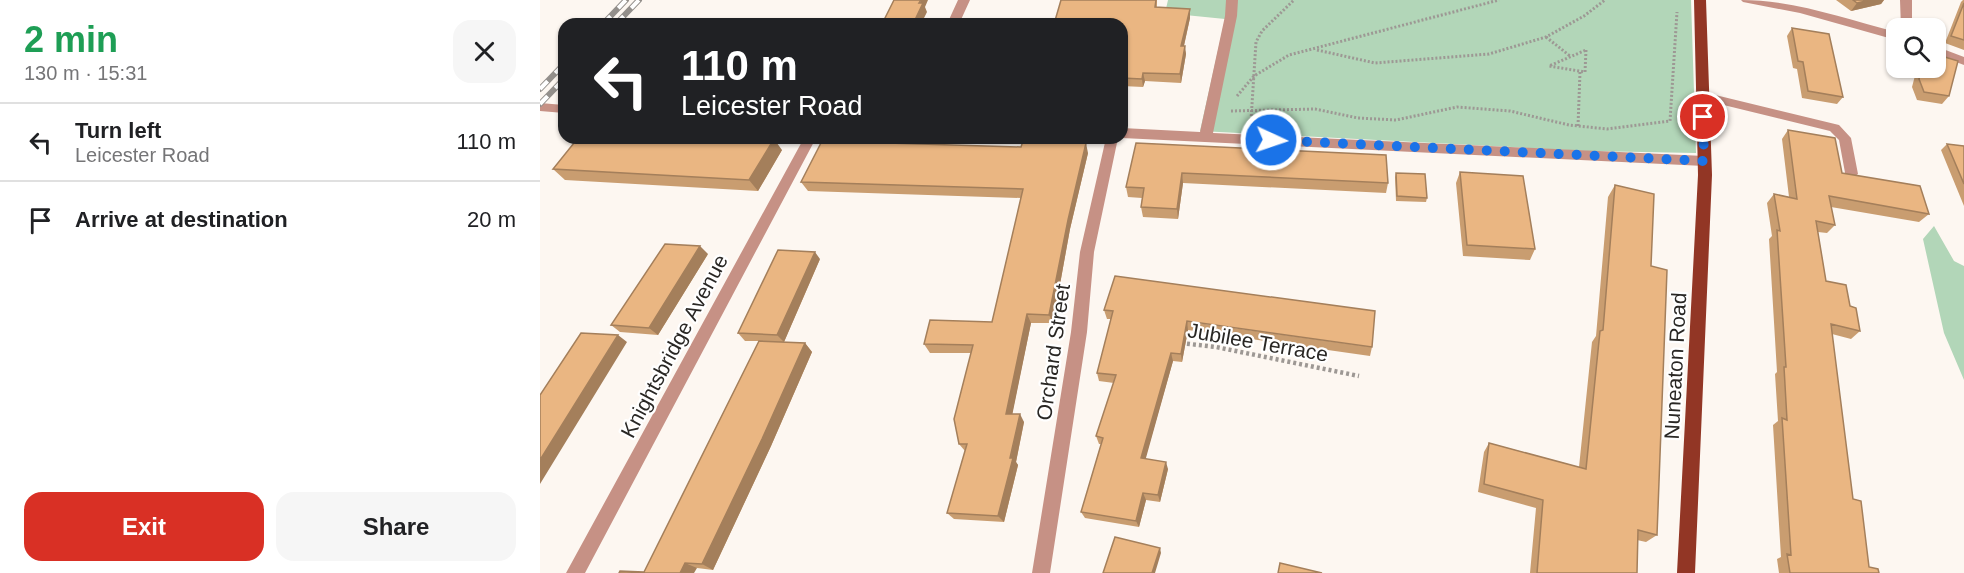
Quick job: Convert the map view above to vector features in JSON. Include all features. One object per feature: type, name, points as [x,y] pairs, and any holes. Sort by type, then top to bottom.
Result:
[{"type":"main road","name":"Nuneaton Road","points":[[1686,573],[1704,161],[1700,0]]},
{"type":"street","points":[[956,18],[964,0]]},
{"type":"street","points":[[1206,136],[1231,16],[1232,0]]},
{"type":"street","points":[[1747,0],[1801,10],[1886,33]]},
{"type":"street","points":[[1906,0],[1906,18]]},
{"type":"street","points":[[1946,54],[1964,61]]},
{"type":"street","points":[[1703,96],[1834,128],[1845,138],[1851,174]]},
{"type":"street","points":[[540,107],[558,108]]},
{"type":"street","points":[[1128,133],[1704,161]]},
{"type":"street","name":"Knightsbridge Avenue","points":[[576,573],[807,144]]},
{"type":"street","name":"Orchard Street","points":[[1041,573],[1079,332],[1087,252],[1111,144]]},
{"type":"path","points":[[1248,138],[1253,111],[1256,39],[1266,27],[1286,13],[1294,0]]},
{"type":"path","points":[[1499,0],[1289,56],[1254,76],[1224,111],[1316,109],[1358,118],[1396,120],[1457,107],[1510,111],[1578,126],[1607,129],[1670,121],[1677,11]]},
{"type":"path","points":[[1316,50],[1375,63],[1490,54],[1546,37],[1584,16],[1605,0]]},
{"type":"path","points":[[1546,37],[1570,56]]},
{"type":"path","points":[[1586,50],[1585,72],[1580,72],[1549,66],[1586,50]]},
{"type":"path","points":[[1578,126],[1580,72]]},
{"type":"path","name":"Jubilee Terrace","points":[[1170,342],[1216,347],[1359,376]]},
{"type":"green space","points":[[1168,0],[1691,0],[1696,153],[1588,151],[1200,131],[1225,19],[1165,13]]},
{"type":"green space","points":[[1934,226],[1954,261],[1964,266],[1964,380],[1944,333],[1923,239]]},
{"type":"building","points":[[894,0],[921,0],[919,3],[923,3],[916,18],[885,18]]},
{"type":"building","points":[[1061,0],[1156,0],[1155,7],[1190,9],[1181,46],[1185,46],[1180,74],[1143,73],[1142,79],[1128,78],[1128,18],[1056,18]]},
{"type":"building","points":[[1853,0],[1870,0],[1857,3]]},
{"type":"building","points":[[1964,3],[1964,40],[1951,36]]},
{"type":"building","points":[[1792,28],[1829,34],[1843,97],[1808,91],[1803,62],[1798,61]]},
{"type":"building","points":[[1946,57],[1958,61],[1949,96],[1924,92],[1919,79],[1946,78]]},
{"type":"building","points":[[1788,130],[1835,138],[1842,173],[1920,186],[1929,214],[1829,196],[1835,225],[1816,221],[1826,281],[1846,285],[1850,306],[1856,308],[1860,331],[1831,324],[1853,499],[1861,501],[1869,567],[1878,569],[1879,573],[1790,573],[1787,554],[1791,555],[1782,418],[1787,420],[1784,367],[1786,367],[1777,230],[1780,231],[1774,194],[1797,199]]},
{"type":"building","points":[[1136,143],[1386,155],[1388,183],[1182,173],[1177,209],[1141,207],[1144,188],[1126,187]]},
{"type":"building","points":[[573,144],[771,144],[749,180],[553,169]]},
{"type":"building","points":[[820,144],[1021,147],[1022,144],[1086,144],[1049,315],[1027,314],[1006,414],[1020,414],[1010,458],[1013,458],[998,516],[947,513],[967,444],[959,444],[954,419],[973,345],[924,344],[930,320],[992,322],[1023,189],[801,182]]},
{"type":"building","points":[[1947,144],[1964,146],[1964,184]]},
{"type":"building","points":[[1460,172],[1523,176],[1535,249],[1467,245]]},
{"type":"building","points":[[1396,173],[1425,174],[1427,198],[1397,196]]},
{"type":"building","points":[[1615,185],[1654,194],[1651,266],[1667,270],[1657,535],[1638,530],[1637,573],[1537,573],[1543,500],[1484,484],[1489,443],[1586,469],[1600,331],[1603,330]]},
{"type":"building","points":[[665,244],[700,246],[649,328],[611,325]]},
{"type":"building","points":[[778,250],[815,252],[777,335],[738,333]]},
{"type":"building","points":[[1115,276],[1375,311],[1372,347],[1187,321],[1181,354],[1171,353],[1141,458],[1166,462],[1158,495],[1143,493],[1136,521],[1081,512],[1103,438],[1096,436],[1116,375],[1097,373],[1113,311],[1104,310]]},
{"type":"building","points":[[581,333],[618,335],[540,460],[540,395]]},
{"type":"building","points":[[759,341],[805,343],[702,564],[685,563],[680,573],[619,573],[620,571],[644,572]]},
{"type":"building","points":[[1115,537],[1160,548],[1152,573],[1103,573]]},
{"type":"building","points":[[1280,563],[1322,573],[1278,573]]},
{"type":"railway","points":[[609,18],[626,0]]},
{"type":"railway","points":[[622,18],[639,0]]},
{"type":"railway","points":[[540,89],[558,70]]},
{"type":"railway","points":[[540,104],[558,85]]},
{"type":"route","points":[[1271,140],[1704,161],[1703,117]]}]
